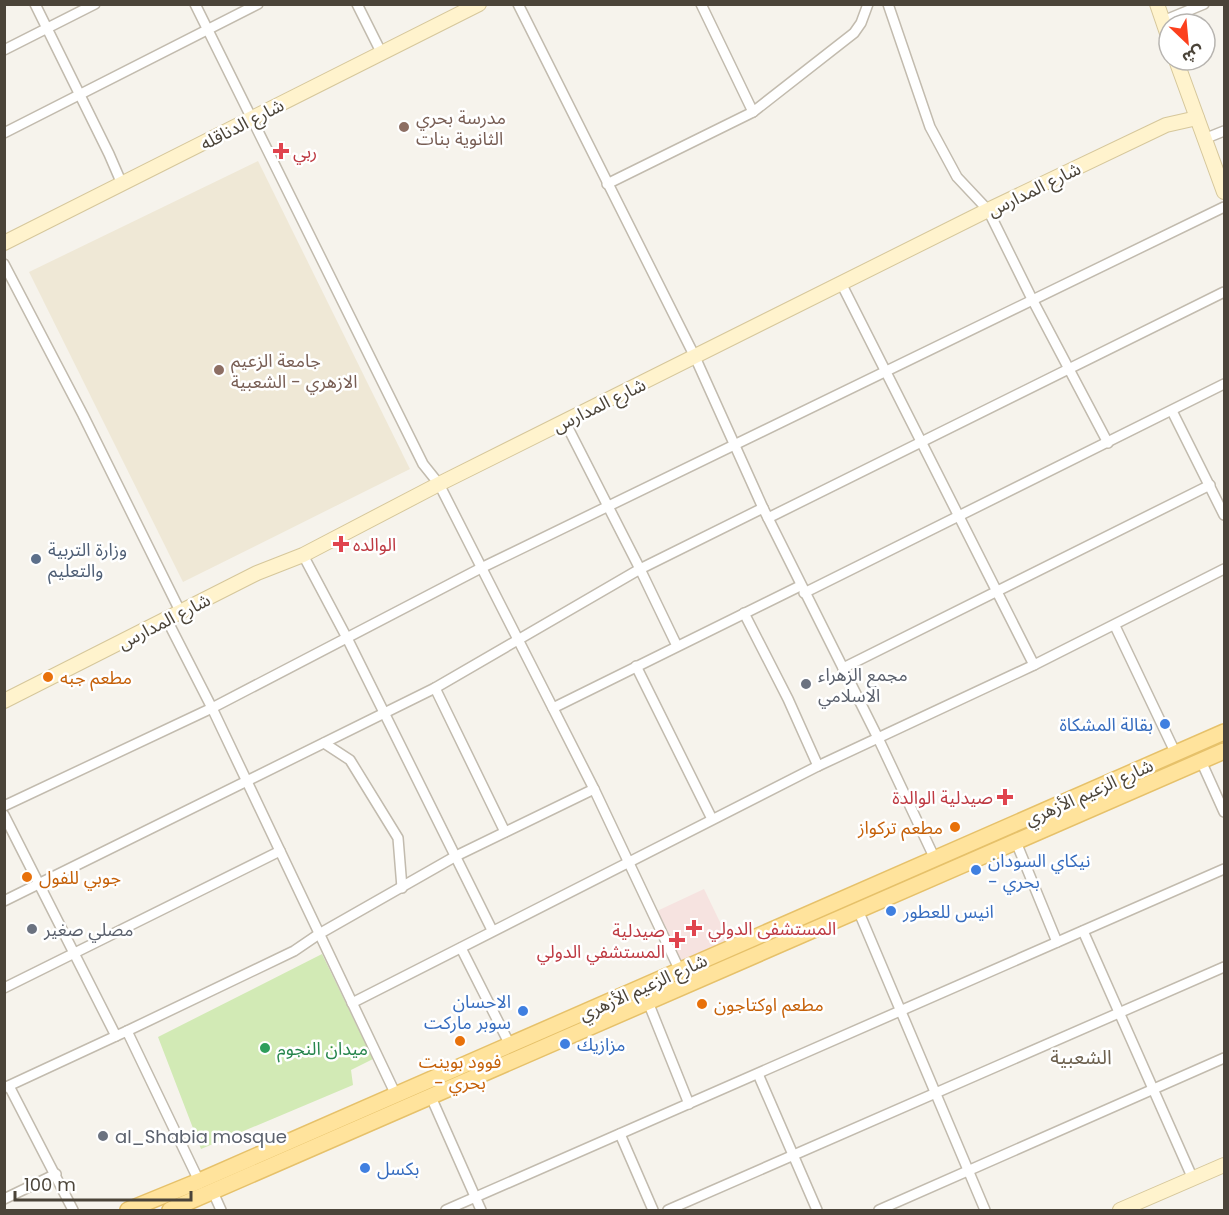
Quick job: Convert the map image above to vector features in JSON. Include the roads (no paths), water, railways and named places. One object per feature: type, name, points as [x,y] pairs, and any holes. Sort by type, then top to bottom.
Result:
[{"type":"main road","name":"شارع الزعيم الأزهري","points":[[128,1210],[199,1181],[1224,732]]},
{"type":"main road","name":"شارع الزعيم الأزهري","points":[[170,1210],[1224,751]]},
{"type":"street","points":[[35,4],[122,184]]},
{"type":"street","points":[[4,50],[95,4]]},
{"type":"street","points":[[195,4],[423,464],[439,484],[519,639],[594,789],[680,971]]},
{"type":"street","points":[[4,133],[258,4]]},
{"type":"street","points":[[357,4],[382,54]]},
{"type":"street","name":"شارع الدناقله","points":[[4,243],[479,4]]},
{"type":"street","points":[[518,4],[695,357],[763,508],[878,738],[935,859]]},
{"type":"street","points":[[701,4],[753,112]]},
{"type":"street","points":[[607,184],[753,112],[854,33],[861,23],[868,4]]},
{"type":"street","points":[[888,4],[930,127],[957,177],[988,210],[1108,443]]},
{"type":"street","points":[[1185,12],[1204,4]]},
{"type":"street","points":[[1180,72],[1224,192]]},
{"type":"street","name":"شارع المدارس","points":[[4,701],[258,573],[303,555],[439,484],[842,285],[988,210],[1166,125],[1197,118]]},
{"type":"street","points":[[1204,139],[1224,131]]},
{"type":"street","points":[[4,806],[212,708],[481,568],[1224,207]]},
{"type":"street","points":[[4,264],[83,415],[181,613]]},
{"type":"street","points":[[842,285],[1034,665]]},
{"type":"street","points":[[768,518],[1224,292]]},
{"type":"street","points":[[553,708],[744,613],[958,518],[1224,384]]},
{"type":"street","points":[[1172,411],[1224,515]]},
{"type":"street","points":[[565,422],[677,646]]},
{"type":"street","points":[[843,668],[1210,485]]},
{"type":"street","points":[[4,901],[435,688],[640,569],[763,508]]},
{"type":"street","points":[[303,555],[347,638],[492,930]]},
{"type":"street","points":[[352,1003],[818,766],[1115,626],[1224,569]]},
{"type":"street","points":[[744,613],[788,699],[818,766]]},
{"type":"street","points":[[167,620],[212,708],[396,1095]]},
{"type":"street","points":[[1115,626],[1176,753]]},
{"type":"street","points":[[636,666],[712,819]]},
{"type":"street","points":[[435,688],[505,832]]},
{"type":"street","points":[[324,743],[350,760],[398,838],[402,888]]},
{"type":"street","points":[[1202,761],[1224,812]]},
{"type":"street","points":[[73,1210],[56,1174],[7,1087],[294,951],[319,934],[456,856],[594,789]]},
{"type":"street","points":[[4,815],[116,1036]]},
{"type":"street","points":[[1016,842],[1057,942]]},
{"type":"street","points":[[4,988],[280,851]]},
{"type":"street","points":[[446,1210],[1224,869]]},
{"type":"street","points":[[858,910],[986,1210]]},
{"type":"street","points":[[1083,931],[1193,1179]]},
{"type":"street","points":[[461,948],[510,1045]]},
{"type":"street","points":[[668,1210],[1224,967]]},
{"type":"street","points":[[648,1002],[688,1104]]},
{"type":"street","points":[[127,1031],[199,1181]]},
{"type":"street","points":[[879,1210],[1224,1058]]},
{"type":"street","points":[[758,1074],[817,1210]]},
{"type":"street","points":[[431,1097],[481,1210]]},
{"type":"street","points":[[620,1134],[653,1210]]},
{"type":"street","points":[[1120,1210],[1224,1165]]},
{"type":"street","points":[[4,1199],[56,1174]]},
{"type":"street","points":[[213,1192],[221,1210]]},
{"type":"place","name":"مدرسة بحري الثانوية بنات","points":[[404,127]]},
{"type":"place","name":"ربي","points":[[281,151]]},
{"type":"place","name":"جامعة الزعيم الازهري - الشعبية","points":[[219,370]]},
{"type":"place","name":"الوالده","points":[[341,544]]},
{"type":"place","name":"وزارة التربية والتعليم","points":[[36,559]]},
{"type":"place","name":"مطعم جبه","points":[[48,677]]},
{"type":"place","name":"مجمع الزهراء الاسلامي","points":[[806,684]]},
{"type":"place","name":"بقالة المشكاة","points":[[1165,724]]},
{"type":"place","name":"صيدلية الوالدة","points":[[1005,797]]},
{"type":"place","name":"مطعم تركواز","points":[[955,827]]},
{"type":"place","name":"نيكاي السودان - بحري","points":[[976,870]]},
{"type":"place","name":"جوبي للفول","points":[[27,877]]},
{"type":"place","name":"انيس للعطور","points":[[891,911]]},
{"type":"place","name":"المستشفى الدولي","points":[[694,928]]},
{"type":"place","name":"مصلي صغير","points":[[32,929]]},
{"type":"place","name":"صيدلية المستشفي الدولي","points":[[677,940]]},
{"type":"place","name":"مطعم اوكتاجون","points":[[702,1004]]},
{"type":"place","name":"الاحسان سوبر ماركت","points":[[523,1011]]},
{"type":"place","name":"فوود بوينت - بحري","points":[[460,1041]]},
{"type":"place","name":"مزازيك","points":[[565,1044]]},
{"type":"place","name":"ميدان النجوم","points":[[265,1048]]},
{"type":"place","name":"al_Shabia mosque","points":[[103,1136]]},
{"type":"place","name":"بكسل","points":[[365,1168]]},
{"type":"district","name":"الشعبية","points":[[1081,1057]]}]
